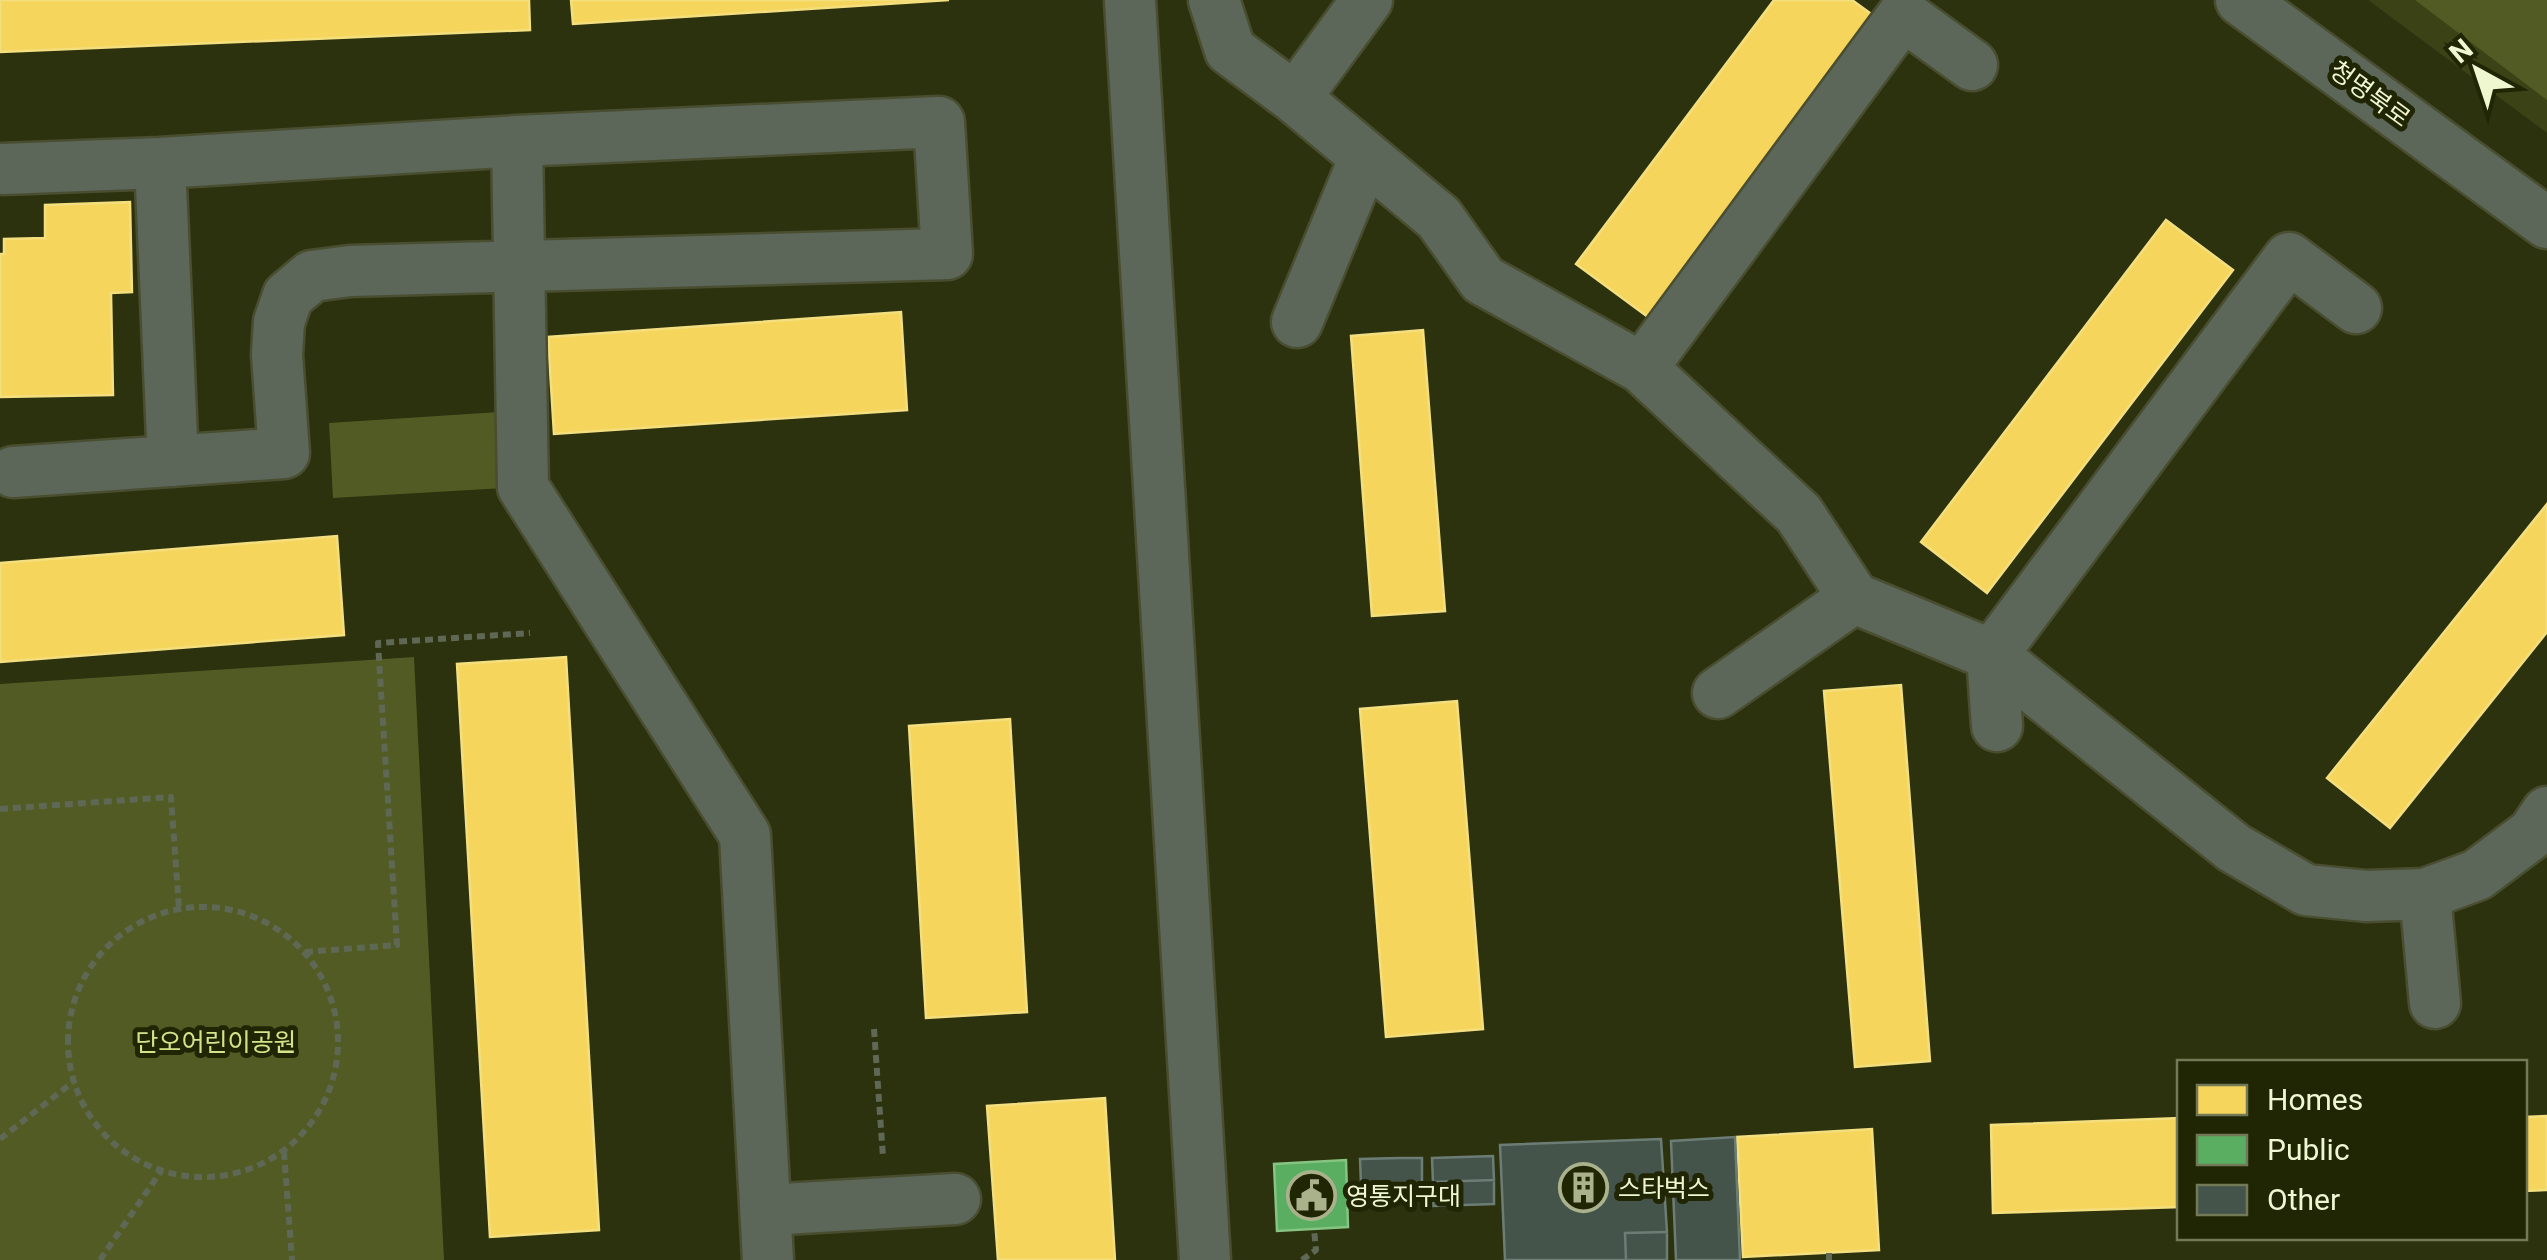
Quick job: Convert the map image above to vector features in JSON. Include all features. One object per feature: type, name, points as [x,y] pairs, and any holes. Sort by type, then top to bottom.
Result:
[{"type":"street","points":[[1130,0],[1206,1260]]},
{"type":"street","points":[[1214,0],[1230,50],[1295,98],[1440,218],[1482,280],[1642,368],[1799,514],[1854,598],[1992,655],[2234,848],[2306,890],[2366,896],[2424,894],[2478,875],[2532,832],[2547,812]]},
{"type":"street","points":[[1295,98],[1367,0]]},
{"type":"street","name":"청명북로","points":[[2241,0],[2547,223]]},
{"type":"street","points":[[1642,368],[1903,15],[1972,66]]},
{"type":"street","points":[[3,169],[939,122],[947,254],[350,270],[312,276],[288,296],[278,322],[284,454],[13,472]]},
{"type":"street","points":[[517,141],[524,487],[745,835],[768,1260]]},
{"type":"street","points":[[1297,322],[1365,157]]},
{"type":"street","points":[[160,164],[174,461]]},
{"type":"street","points":[[1998,726],[1992,655],[2290,258],[2356,308]]},
{"type":"street","points":[[1718,693],[1854,598]]},
{"type":"street","points":[[2424,894],[2435,1004]]},
{"type":"street","points":[[766,1210],[955,1199]]},
{"type":"path","points":[[305,952],[397,945],[378,643],[530,634]]},
{"type":"path","points":[[0,809],[171,797],[178,908]]},
{"type":"path","points":[[178,908],[225,908],[269,922],[305,952],[329,990],[339,1036],[333,1081],[314,1120],[284,1151],[246,1171],[203,1177],[161,1171],[122,1151],[92,1121],[73,1082],[67,1040],[76,994],[100,954],[135,924],[178,908]]},
{"type":"path","points":[[874,1029],[887,1203]]},
{"type":"path","points":[[0,1139],[73,1082]]},
{"type":"path","points":[[284,1151],[292,1260]]},
{"type":"path","points":[[100,1260],[161,1171]]},
{"type":"path","points":[[1302,1260],[1316,1250],[1314,1230]]},
{"type":"shaded area","points":[[2368,0],[2547,0],[2547,133]]},
{"type":"green space","points":[[2415,0],[2547,0],[2547,100]]},
{"type":"green space","points":[[499,412],[504,488],[333,498],[329,423]]},
{"type":"green space","name":"단오어린이공원","points":[[414,657],[444,1260],[0,1260],[0,684]]},
{"type":"building: Homes","points":[[0,0],[529,0],[530,30],[0,52]]},
{"type":"building: Homes","points":[[571,0],[949,0],[573,24]]},
{"type":"building: Homes","points":[[1774,0],[1852,0],[1874,16],[1648,317],[1576,264]]},
{"type":"building: Homes","points":[[130,202],[132,292],[111,293],[113,395],[0,397],[0,254],[4,254],[4,239],[45,238],[45,205]]},
{"type":"building: Homes","points":[[2166,220],[2233,270],[1987,593],[1921,542]]},
{"type":"building: Homes","points":[[901,312],[907,410],[554,434],[548,337]]},
{"type":"building: Homes","points":[[1423,330],[1445,611],[1372,616],[1351,336]]},
{"type":"building: Homes","points":[[2547,504],[2547,632],[2390,828],[2327,778]]},
{"type":"building: Homes","points":[[337,536],[344,635],[0,662],[0,563]]},
{"type":"building: Homes","points":[[566,657],[599,1230],[490,1237],[457,664]]},
{"type":"building: Homes","points":[[1901,685],[1930,1061],[1855,1067],[1824,691]]},
{"type":"building: Homes","points":[[1457,701],[1483,1029],[1386,1037],[1360,709]]},
{"type":"building: Homes","points":[[1010,719],[1027,1012],[926,1018],[909,726]]},
{"type":"building: Homes","points":[[1105,1098],[1115,1260],[998,1260],[987,1106]]},
{"type":"building: Homes","points":[[2547,1116],[2547,1190],[2527,1191],[2527,1117]]},
{"type":"building: Homes","points":[[2177,1118],[2177,1207],[1993,1213],[1991,1125]]},
{"type":"building: Homes","points":[[1872,1129],[1879,1250],[1743,1257],[1737,1137]]},
{"type":"building: Public","name":"영통지구대","points":[[1346,1160],[1348,1227],[1277,1231],[1274,1164]]},
{"type":"building: Other","points":[[1735,1137],[1740,1260],[1676,1260],[1671,1141]]},
{"type":"building: Other","name":"스타벅스","points":[[1661,1139],[1667,1232],[1625,1233],[1626,1260],[1505,1260],[1500,1145]]},
{"type":"building: Other","points":[[1493,1156],[1494,1180],[1433,1182],[1432,1158]]},
{"type":"building: Other","points":[[1422,1158],[1422,1182],[1361,1184],[1360,1159]]},
{"type":"building: Other","points":[[1494,1180],[1494,1204],[1433,1206],[1433,1182]]},
{"type":"building: Other","points":[[1667,1232],[1667,1260],[1626,1260],[1625,1233]]},
{"type":"place","name":"스타벅스","points":[[1583,1188]]},
{"type":"place","name":"영통지구대","points":[[1311,1196]]}]
